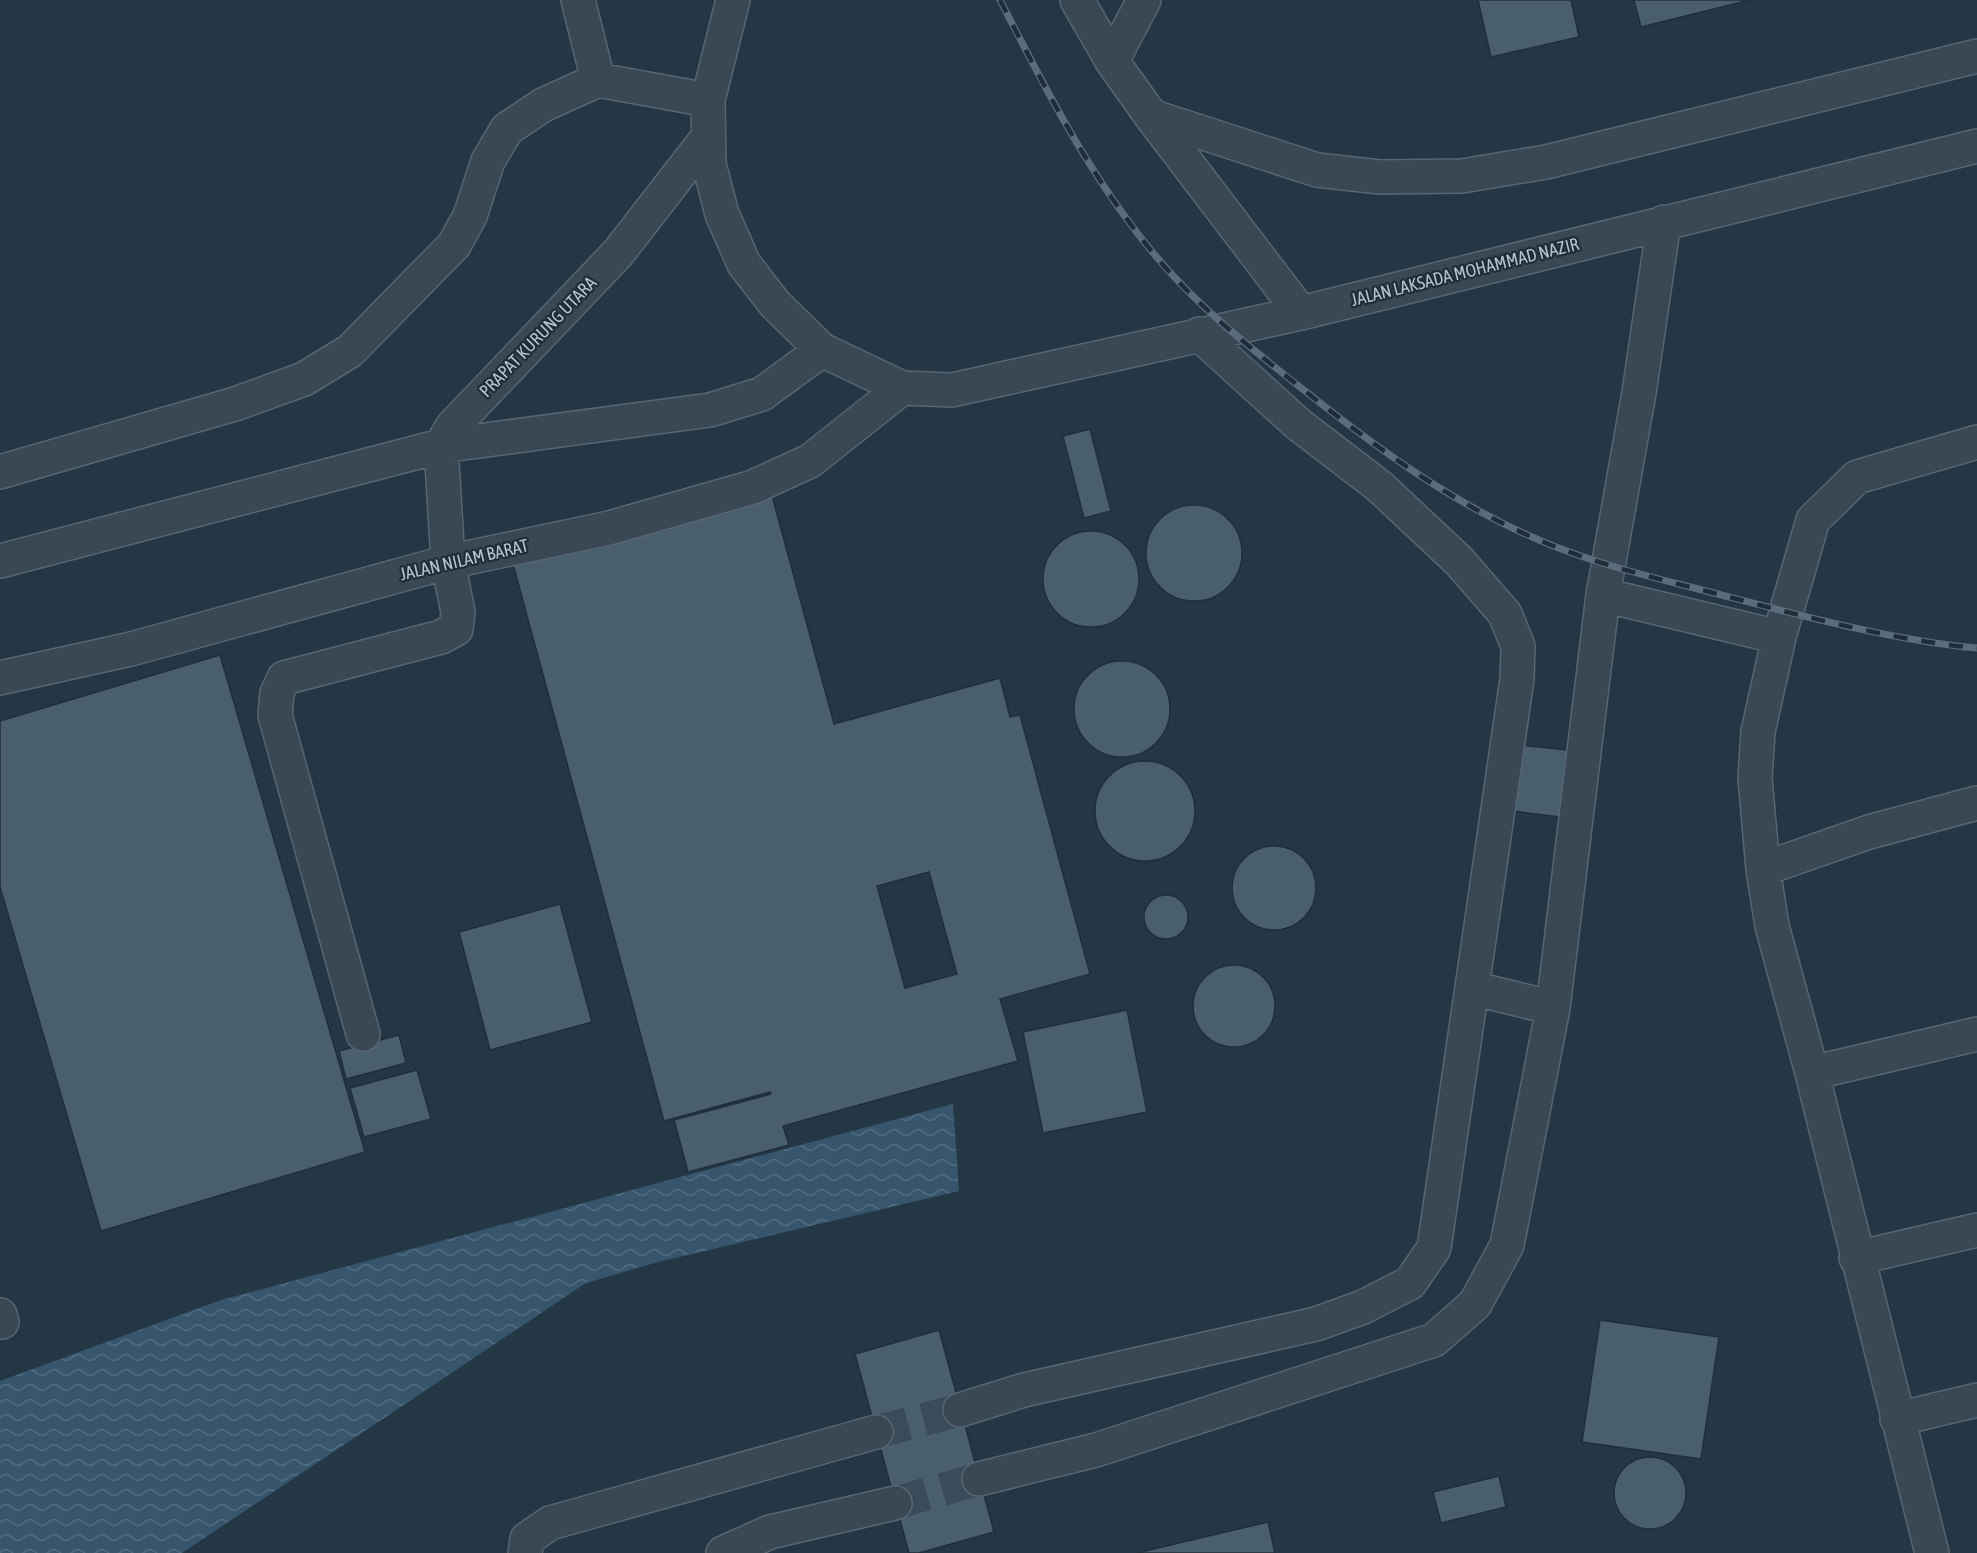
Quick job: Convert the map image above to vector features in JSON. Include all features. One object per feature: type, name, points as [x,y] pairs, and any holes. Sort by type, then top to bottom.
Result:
[{"type":"street","points":[[578,0],[598,80]]},
{"type":"street","points":[[733,0],[708,100],[709,164],[722,214],[744,264],[775,304],[822,350],[902,388]]},
{"type":"street","points":[[1077,0],[1112,61],[1151,116],[1301,314]]},
{"type":"street","points":[[1112,61],[1144,0]]},
{"type":"street","points":[[1151,116],[1317,170],[1380,177],[1462,176],[1546,162],[1977,56]]},
{"type":"street","points":[[0,472],[235,404],[304,379],[350,351],[454,245],[470,216],[488,160],[507,129],[543,105],[598,80],[708,100]]},
{"type":"street","name":"PRAPAT KURUNG UTARA","points":[[441,446],[452,427],[618,253],[708,137]]},
{"type":"street","name":"JALAN LAKSADA MOHAMMAD NAZIR","points":[[902,388],[952,390],[1199,334],[1301,314],[1977,146]]},
{"type":"street","points":[[979,1479],[1096,1450],[1434,1340],[1475,1304],[1507,1245],[1553,1008],[1603,595],[1639,393],[1664,222]]},
{"type":"street","points":[[960,1410],[1024,1390],[1316,1324],[1363,1307],[1410,1283],[1434,1248],[1517,679],[1518,646],[1505,614],[1459,561],[1387,494],[1298,424],[1199,334]]},
{"type":"street","points":[[0,561],[441,446],[710,410],[762,394],[822,350]]},
{"type":"street","name":"JALAN NILAM BARAT","points":[[0,678],[131,648],[448,562],[609,528],[753,487],[810,460],[902,388]]},
{"type":"street","points":[[1932,1553],[1856,1258],[1812,1073],[1772,926],[1763,869],[1755,778],[1765,692],[1813,520],[1857,477],[1977,442]]},
{"type":"street","points":[[363,1034],[275,715],[277,693],[284,678],[441,637],[456,629],[458,612],[448,562],[441,446]]},
{"type":"street","points":[[1603,595],[1779,638]]},
{"type":"street","points":[[1763,869],[1869,832],[1977,803]]},
{"type":"street","points":[[1472,988],[1553,1008]]},
{"type":"street","points":[[1812,1073],[1977,1034]]},
{"type":"street","points":[[1856,1258],[1977,1230]]},
{"type":"street","points":[[1897,1419],[1977,1400]]},
{"type":"street","points":[[525,1553],[527,1539],[549,1523],[876,1432]]},
{"type":"street","points":[[723,1553],[770,1532],[896,1503]]},
{"type":"water","points":[[953,1104],[959,1191],[658,1262],[586,1283],[182,1553],[0,1553],[0,1381],[221,1300]]},
{"type":"building","points":[[1478,0],[1571,0],[1579,37],[1491,57]]},
{"type":"building","points":[[1634,0],[1750,0],[1641,27]]},
{"type":"building","points":[[1090,429],[1111,511],[1084,518],[1063,436]]},
{"type":"building","points":[[771,492],[834,724],[1000,678],[1010,717],[1020,715],[1090,974],[1000,999],[1018,1061],[783,1126],[789,1145],[688,1172],[674,1120],[771,1094],[770,1092],[664,1121],[513,564]],"holes":[[[929,872],[957,974],[905,988],[877,886]]]},
{"type":"building","points":[[1194,505],[1212,509],[1228,519],[1238,535],[1242,553],[1238,571],[1228,587],[1212,597],[1194,601],[1176,597],[1160,587],[1150,571],[1146,553],[1150,535],[1160,519],[1176,509]]},
{"type":"building","points":[[1091,531],[1109,535],[1125,545],[1135,561],[1139,579],[1135,597],[1125,613],[1109,623],[1091,627],[1073,623],[1057,613],[1047,597],[1043,579],[1047,561],[1057,545],[1073,535]]},
{"type":"building","points":[[220,655],[365,1152],[101,1231],[0,887],[0,721]]},
{"type":"building","points":[[1122,661],[1140,665],[1156,675],[1166,691],[1170,709],[1166,727],[1156,743],[1140,753],[1122,757],[1104,753],[1088,743],[1078,727],[1074,709],[1078,691],[1088,675],[1104,665]]},
{"type":"building","points":[[1520,745],[1577,751],[1568,818],[1512,811]]},
{"type":"building","points":[[1145,761],[1164,765],[1180,776],[1191,792],[1195,811],[1191,830],[1180,846],[1164,857],[1145,861],[1126,857],[1110,846],[1099,830],[1095,811],[1099,792],[1110,776],[1126,765]]},
{"type":"building","points":[[1266,846],[1282,846],[1298,853],[1309,864],[1316,880],[1313,904],[1304,918],[1282,930],[1266,930],[1250,923],[1239,912],[1232,896],[1232,880],[1239,864],[1250,853]]},
{"type":"building","points":[[1166,895],[1181,902],[1188,917],[1181,932],[1166,939],[1151,932],[1144,917],[1151,902]]},
{"type":"building","points":[[560,904],[592,1022],[490,1050],[459,932]]},
{"type":"building","points":[[1234,965],[1250,969],[1263,977],[1271,990],[1275,1006],[1271,1022],[1263,1035],[1250,1043],[1234,1047],[1218,1043],[1205,1035],[1197,1022],[1193,1006],[1197,990],[1205,977],[1218,969]]},
{"type":"building","points":[[1127,1010],[1147,1112],[1043,1133],[1023,1032]]},
{"type":"building","points":[[399,1035],[406,1063],[346,1079],[339,1051]]},
{"type":"building","points":[[417,1070],[431,1119],[364,1137],[350,1088]]},
{"type":"building","points":[[1600,1320],[1719,1337],[1701,1459],[1582,1442]]},
{"type":"building","points":[[939,1330],[994,1532],[919,1553],[909,1553],[855,1354]]},
{"type":"building","points":[[1650,1457],[1670,1463],[1680,1473],[1686,1493],[1680,1513],[1670,1523],[1650,1529],[1630,1523],[1620,1513],[1614,1493],[1620,1473],[1630,1463]]},
{"type":"building","points":[[1499,1476],[1506,1507],[1441,1523],[1433,1492]]},
{"type":"building","points":[[1268,1522],[1275,1553],[1137,1553],[1196,1539]]},
{"type":"tunnel","points":[[876,1432],[960,1410]]},
{"type":"tunnel","points":[[895,1503],[979,1479]]},
{"type":"railway","points":[[1000,0],[1052,99],[1089,163],[1131,225],[1170,273],[1205,308],[1261,356],[1356,431],[1414,472],[1506,525],[1562,549],[1609,565],[1852,627],[1916,640],[1977,648]]}]
